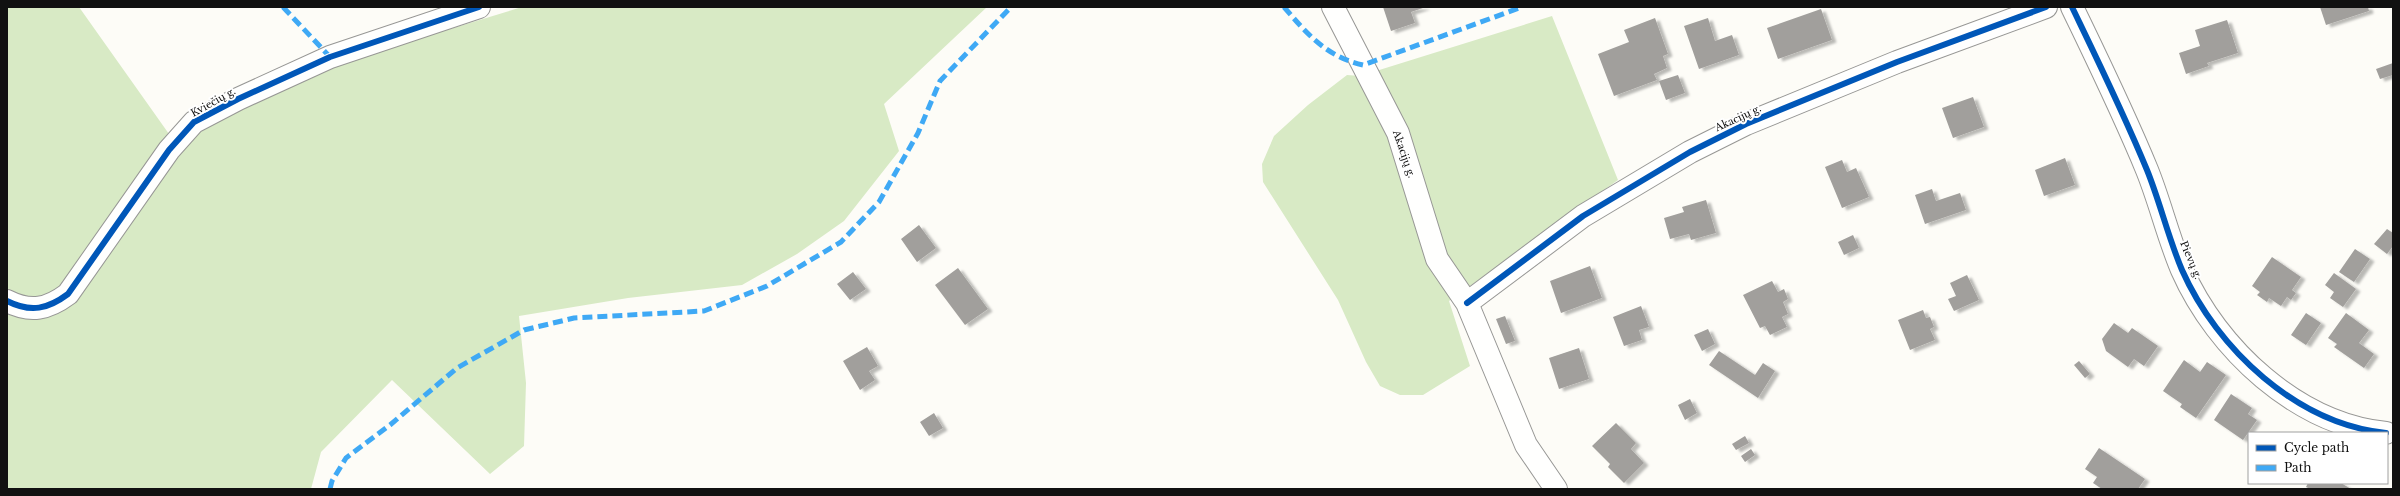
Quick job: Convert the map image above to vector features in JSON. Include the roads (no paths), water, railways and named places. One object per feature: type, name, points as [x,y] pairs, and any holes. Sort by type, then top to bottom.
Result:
[{"type":"street","name":"Kviečių g.","points":[[7,301],[15,305],[37,308],[54,304],[68,294],[170,150],[194,122],[238,99],[330,58],[479,7]]},
{"type":"street","name":"Akacijų g.","points":[[1333,7],[1398,133],[1437,259],[1467,303],[1526,444],[1556,489]]},
{"type":"street","name":"Akacijų g.","points":[[1467,303],[1583,216],[1690,152],[1746,124],[1897,62],[2046,7]]},
{"type":"street","name":"Pievų g.","points":[[2072,7],[2127,123],[2147,171],[2182,270],[2204,312],[2235,352],[2262,377],[2303,404],[2330,419],[2382,432]]}]
